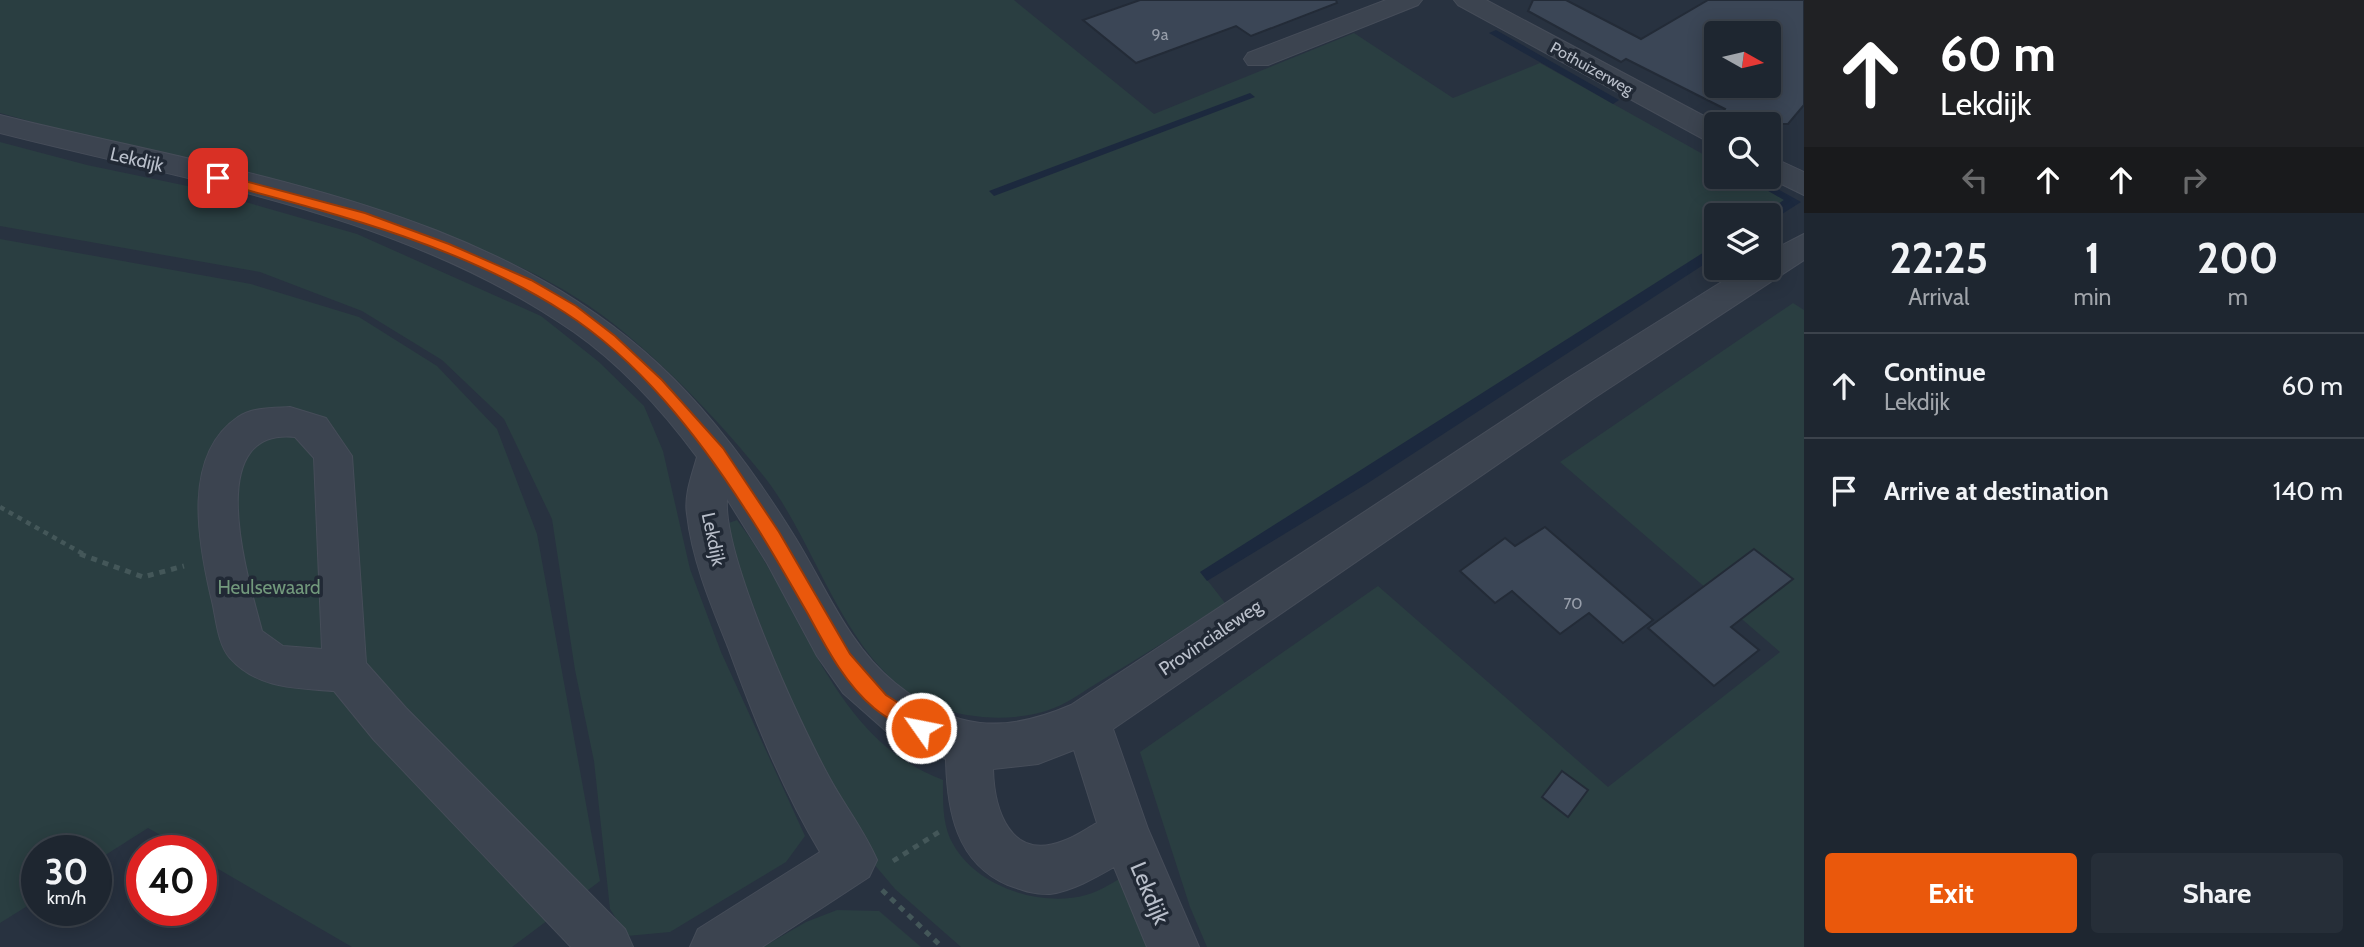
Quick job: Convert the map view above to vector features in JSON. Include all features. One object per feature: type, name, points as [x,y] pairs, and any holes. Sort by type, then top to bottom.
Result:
[{"type":"street","points":[[1258,59],[1409,0]]},
{"type":"street","name":"Pothuizerweg","points":[[1468,0],[1704,128]]},
{"type":"street","name":"Lekdijk","points":[[0,124],[361,216],[444,247],[526,283],[571,309],[610,339],[657,384],[718,453],[708,485],[706,513],[724,583],[777,718],[806,781],[873,867]]},
{"type":"street","points":[[1781,171],[1803,183]]},
{"type":"street","name":"Provincialeweg","points":[[1781,259],[1804,244]]},
{"type":"street","name":"Provincialeweg","points":[[718,453],[773,537],[843,660],[880,701],[921,728],[969,742],[998,746],[1036,743],[1087,720],[1581,388],[1749,280]]},
{"type":"street","points":[[345,671],[275,666],[244,643],[224,555],[217,488],[227,452],[254,426],[296,420],[319,433],[333,457],[345,671],[390,724],[607,947]]},
{"type":"street","name":"Lekdijk","points":[[1087,720],[1125,834],[1173,947]]},
{"type":"street","points":[[969,742],[973,813],[981,835],[998,854],[1018,865],[1041,870],[1063,866],[1125,834]]},
{"type":"street","points":[[716,947],[873,867]]},
{"type":"path","points":[[0,507],[81,554],[143,577],[224,555]]},
{"type":"path","points":[[935,834],[873,867],[942,947]]},
{"type":"green space","points":[[0,0],[1014,0],[1154,114],[1354,33],[1453,98],[1540,63],[1704,155],[1704,189],[1765,189],[1785,200],[1780,203],[1704,203],[1704,252],[1201,572],[1225,603],[1072,699],[1040,713],[996,718],[965,715],[937,707],[906,691],[880,667],[838,607],[785,508],[766,479],[732,438],[635,342],[568,292],[517,265],[410,223],[309,192],[0,113]]},
{"type":"green space","points":[[0,142],[87,165],[197,188],[357,234],[541,316],[599,362],[644,406],[663,451],[690,569],[721,652],[805,836],[786,862],[670,932],[627,936],[610,909],[594,761],[575,670],[552,519],[504,419],[442,360],[362,311],[260,272],[0,226]]},
{"type":"green space","name":"Heulsewaard","points":[[0,239],[251,284],[359,317],[437,366],[497,429],[537,534],[600,881],[512,947],[352,947],[217,868],[217,835],[160,835],[148,828],[137,835],[126,835],[126,842],[112,851],[112,835],[21,835],[21,910],[0,923]]},
{"type":"green space","points":[[1793,303],[1804,310],[1804,947],[1207,947],[1190,907],[1140,752],[1378,586],[1608,787],[1780,652],[1560,462]]},
{"type":"green space","points":[[737,520],[760,554],[823,667],[846,702],[873,734],[904,760],[943,780],[947,829],[963,859],[993,882],[1030,896],[1049,898],[1086,895],[1129,873],[1152,947],[961,947],[895,889],[841,825],[815,770],[723,525]]},
{"type":"green space","points":[[837,910],[879,911],[921,947],[763,947],[806,922]]},
{"type":"water","points":[[1496,30],[1619,100],[1613,104],[1489,33]]},
{"type":"water","points":[[1250,93],[1255,97],[994,196],[989,191]]},
{"type":"water","points":[[1765,189],[1778,189],[1801,202],[1781,214],[1780,203],[1784,200]]},
{"type":"water","points":[[1704,252],[1704,264],[1368,483],[1207,581],[1200,572]]},
{"type":"building","points":[[1140,0],[1336,0],[1337,3],[1251,36],[1236,26],[1136,63],[1083,20]]},
{"type":"building","points":[[1533,0],[1566,0],[1641,39],[1708,0],[1804,0],[1804,105],[1788,124],[1781,124],[1781,112],[1723,112],[1725,109],[1626,59],[1621,62],[1528,11]]},
{"type":"building","points":[[1545,527],[1653,620],[1623,643],[1589,613],[1560,634],[1512,591],[1495,603],[1460,571],[1505,538],[1515,546]]},
{"type":"building","points":[[1754,549],[1793,579],[1731,627],[1759,650],[1714,686],[1648,628]]},
{"type":"building","points":[[1562,771],[1588,790],[1568,817],[1542,797]]},
{"type":"route","points":[[218,178],[361,216],[444,247],[526,283],[571,309],[610,339],[657,384],[718,453],[773,537],[843,660],[880,701],[921,728]]}]
